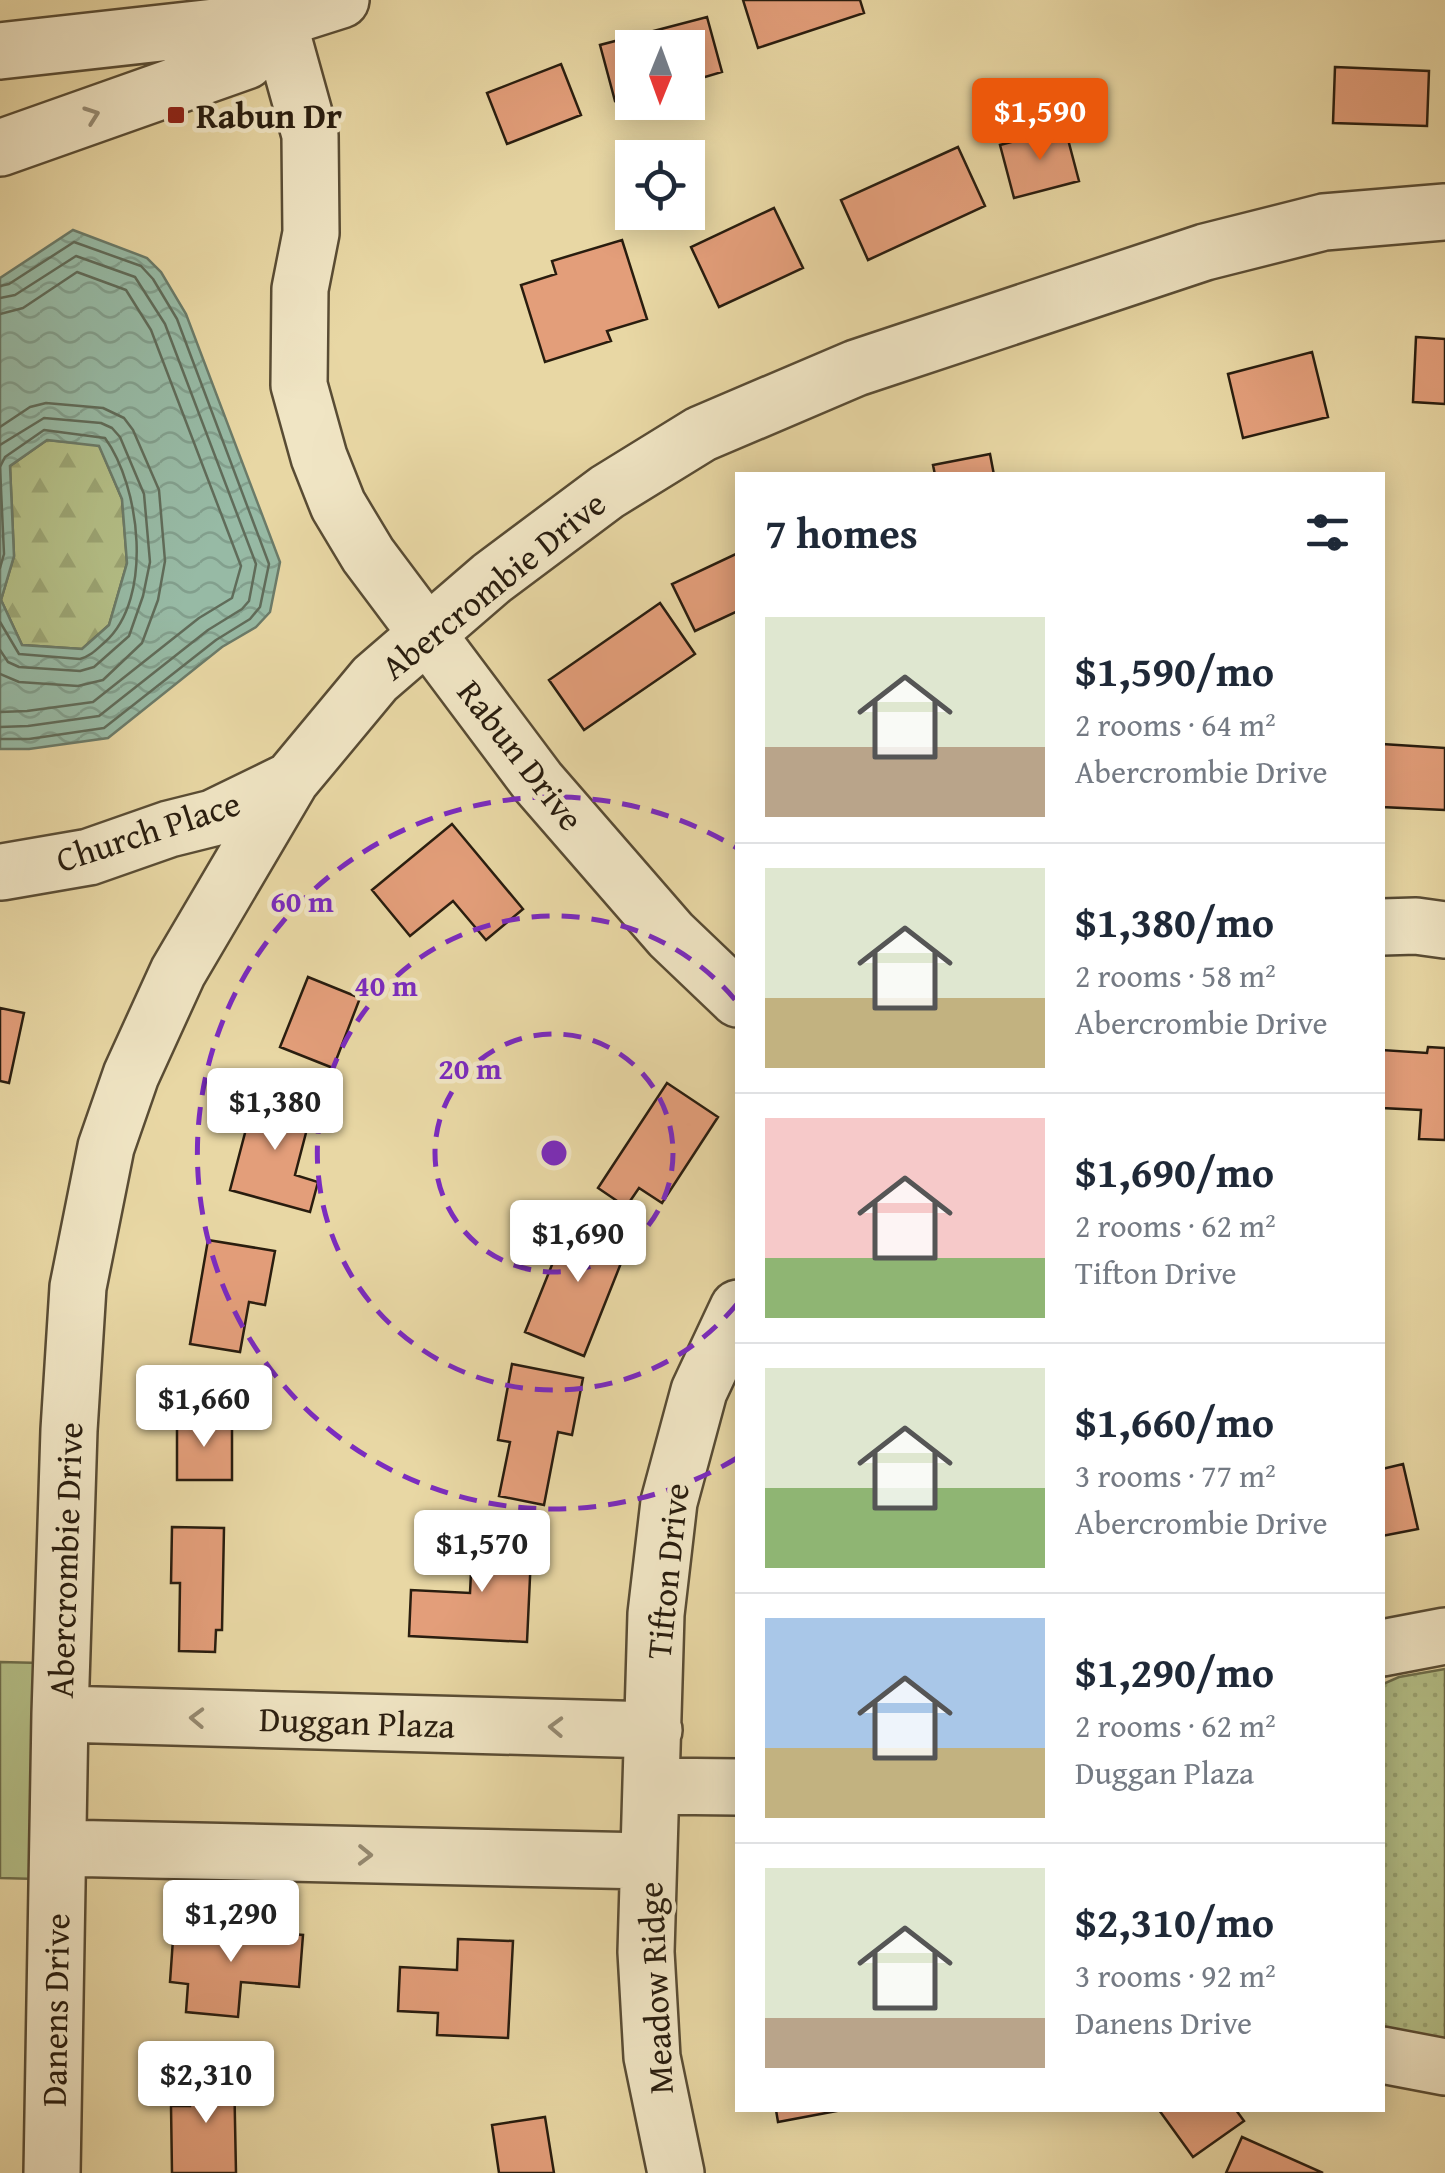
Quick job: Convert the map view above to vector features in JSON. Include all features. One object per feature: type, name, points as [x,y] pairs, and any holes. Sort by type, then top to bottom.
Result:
[{"type":"street","points":[[0,51],[278,20],[338,0]]},
{"type":"street","points":[[0,148],[246,61],[278,20]]},
{"type":"street","name":"Rabun Drive","points":[[278,20],[310,135],[311,234],[300,289],[299,385],[319,457],[338,505],[368,555],[538,782],[672,935],[735,995]]},
{"type":"street","name":"Abercrombie Drive","points":[[58,1848],[68,1430],[78,1288],[106,1147],[131,1075],[178,972],[292,780],[375,679],[492,578],[623,482],[701,434],[856,368],[1206,252],[1324,222],[1445,212]]},
{"type":"street","name":"Church Place","points":[[2,872],[89,857],[169,828],[213,818],[292,780]]},
{"type":"street","points":[[1385,926],[1445,930]]},
{"type":"street","name":"Tifton Drive","points":[[652,1786],[656,1614],[669,1502],[699,1391],[735,1314]]},
{"type":"street","points":[[1385,1647],[1445,1636]]},
{"type":"street","name":"Duggan Plaza","points":[[60,1714],[654,1730]]},
{"type":"street","points":[[652,1786],[735,1787]]},
{"type":"street","name":"Meadow Ridge","points":[[652,1786],[646,1952],[652,2058],[676,2173]]},
{"type":"street","points":[[58,1848],[648,1861]]},
{"type":"street","name":"Danens Drive","points":[[52,2173],[58,1848]]},
{"type":"street","points":[[1385,2056],[1445,2067]]},
{"type":"green space","points":[[47,440],[99,445],[122,499],[127,563],[109,625],[82,649],[22,645],[1,600],[14,556],[10,466]]},
{"type":"green space","points":[[0,1662],[41,1663],[37,1879],[0,1878]]},
{"type":"green space","points":[[1445,1669],[1445,2042],[1413,2038],[1385,2029],[1385,1683]]},
{"type":"water","points":[[73,230],[147,258],[161,272],[186,314],[280,562],[270,612],[256,627],[222,647],[108,738],[0,749],[0,278]],"holes":[[[47,440],[99,446],[122,499],[127,563],[109,625],[82,649],[22,645],[1,600],[14,556],[10,466]]]},
{"type":"building","points":[[743,0],[860,0],[864,13],[758,48]]},
{"type":"building","points":[[707,17],[722,72],[705,77],[705,30],[657,30]]},
{"type":"building","points":[[615,41],[615,101],[600,45]]},
{"type":"building","points":[[561,64],[581,115],[507,144],[487,93]]},
{"type":"building","points":[[1335,67],[1429,71],[1427,126],[1333,123]]},
{"type":"building","points":[[1065,128],[1079,181],[1014,198],[1000,145]]},
{"type":"building","points":[[958,147],[985,206],[868,260],[841,200]]},
{"type":"building","points":[[774,208],[803,268],[719,307],[691,247]]},
{"type":"building","points":[[622,240],[647,319],[607,331],[611,341],[545,362],[521,285],[556,274],[552,261]]},
{"type":"building","points":[[1416,337],[1445,339],[1445,404],[1413,402]]},
{"type":"building","points":[[1312,352],[1328,417],[1243,438],[1228,374]]},
{"type":"building","points":[[990,454],[993,472],[934,472],[933,465]]},
{"type":"building","points":[[735,554],[735,612],[695,631],[672,584]]},
{"type":"building","points":[[660,603],[695,654],[584,730],[549,680]]},
{"type":"building","points":[[1385,744],[1445,748],[1445,810],[1385,807]]},
{"type":"building","points":[[452,824],[523,909],[486,940],[453,901],[410,936],[372,890]]},
{"type":"building","points":[[308,977],[360,998],[333,1068],[280,1047]]},
{"type":"building","points":[[0,1008],[24,1013],[9,1083],[0,1081]]},
{"type":"building","points":[[1428,1047],[1445,1048],[1445,1140],[1419,1139],[1421,1110],[1385,1108],[1385,1050],[1427,1053]]},
{"type":"building","points":[[667,1083],[718,1117],[662,1203],[639,1188],[626,1207],[598,1188]]},
{"type":"building","points":[[256,1091],[313,1106],[295,1175],[318,1182],[310,1212],[230,1190]]},
{"type":"building","points":[[572,1215],[631,1238],[584,1356],[525,1332]]},
{"type":"building","points":[[208,1240],[275,1251],[265,1305],[249,1302],[240,1352],[190,1344]]},
{"type":"building","points":[[512,1364],[583,1378],[572,1435],[558,1432],[544,1505],[499,1496],[510,1442],[498,1440]]},
{"type":"building","points":[[177,1421],[232,1421],[232,1480],[177,1480]]},
{"type":"building","points":[[1403,1464],[1418,1529],[1385,1535],[1385,1468]]},
{"type":"building","points":[[172,1527],[224,1528],[222,1630],[216,1630],[215,1652],[179,1651],[180,1583],[171,1583]]},
{"type":"building","points":[[473,1531],[532,1534],[527,1642],[409,1636],[411,1590],[470,1593]]},
{"type":"building","points":[[174,1925],[303,1935],[299,1987],[241,1982],[238,2017],[186,2012],[188,1984],[170,1982]]},
{"type":"building","points":[[458,1939],[513,1941],[508,2038],[437,2035],[438,2013],[398,2011],[400,1967],[457,1970]]},
{"type":"building","points":[[234,2070],[236,2173],[172,2173],[171,2106],[190,2106],[189,2071]]},
{"type":"building","points":[[776,2112],[831,2112],[778,2122]]},
{"type":"building","points":[[1160,2112],[1237,2112],[1244,2121],[1193,2157]]},
{"type":"building","points":[[545,2117],[554,2173],[499,2173],[492,2125]]},
{"type":"building","points":[[1242,2137],[1323,2173],[1226,2173]]},
{"type":"place","name":"Rabun Dr","points":[[176,115]]}]
